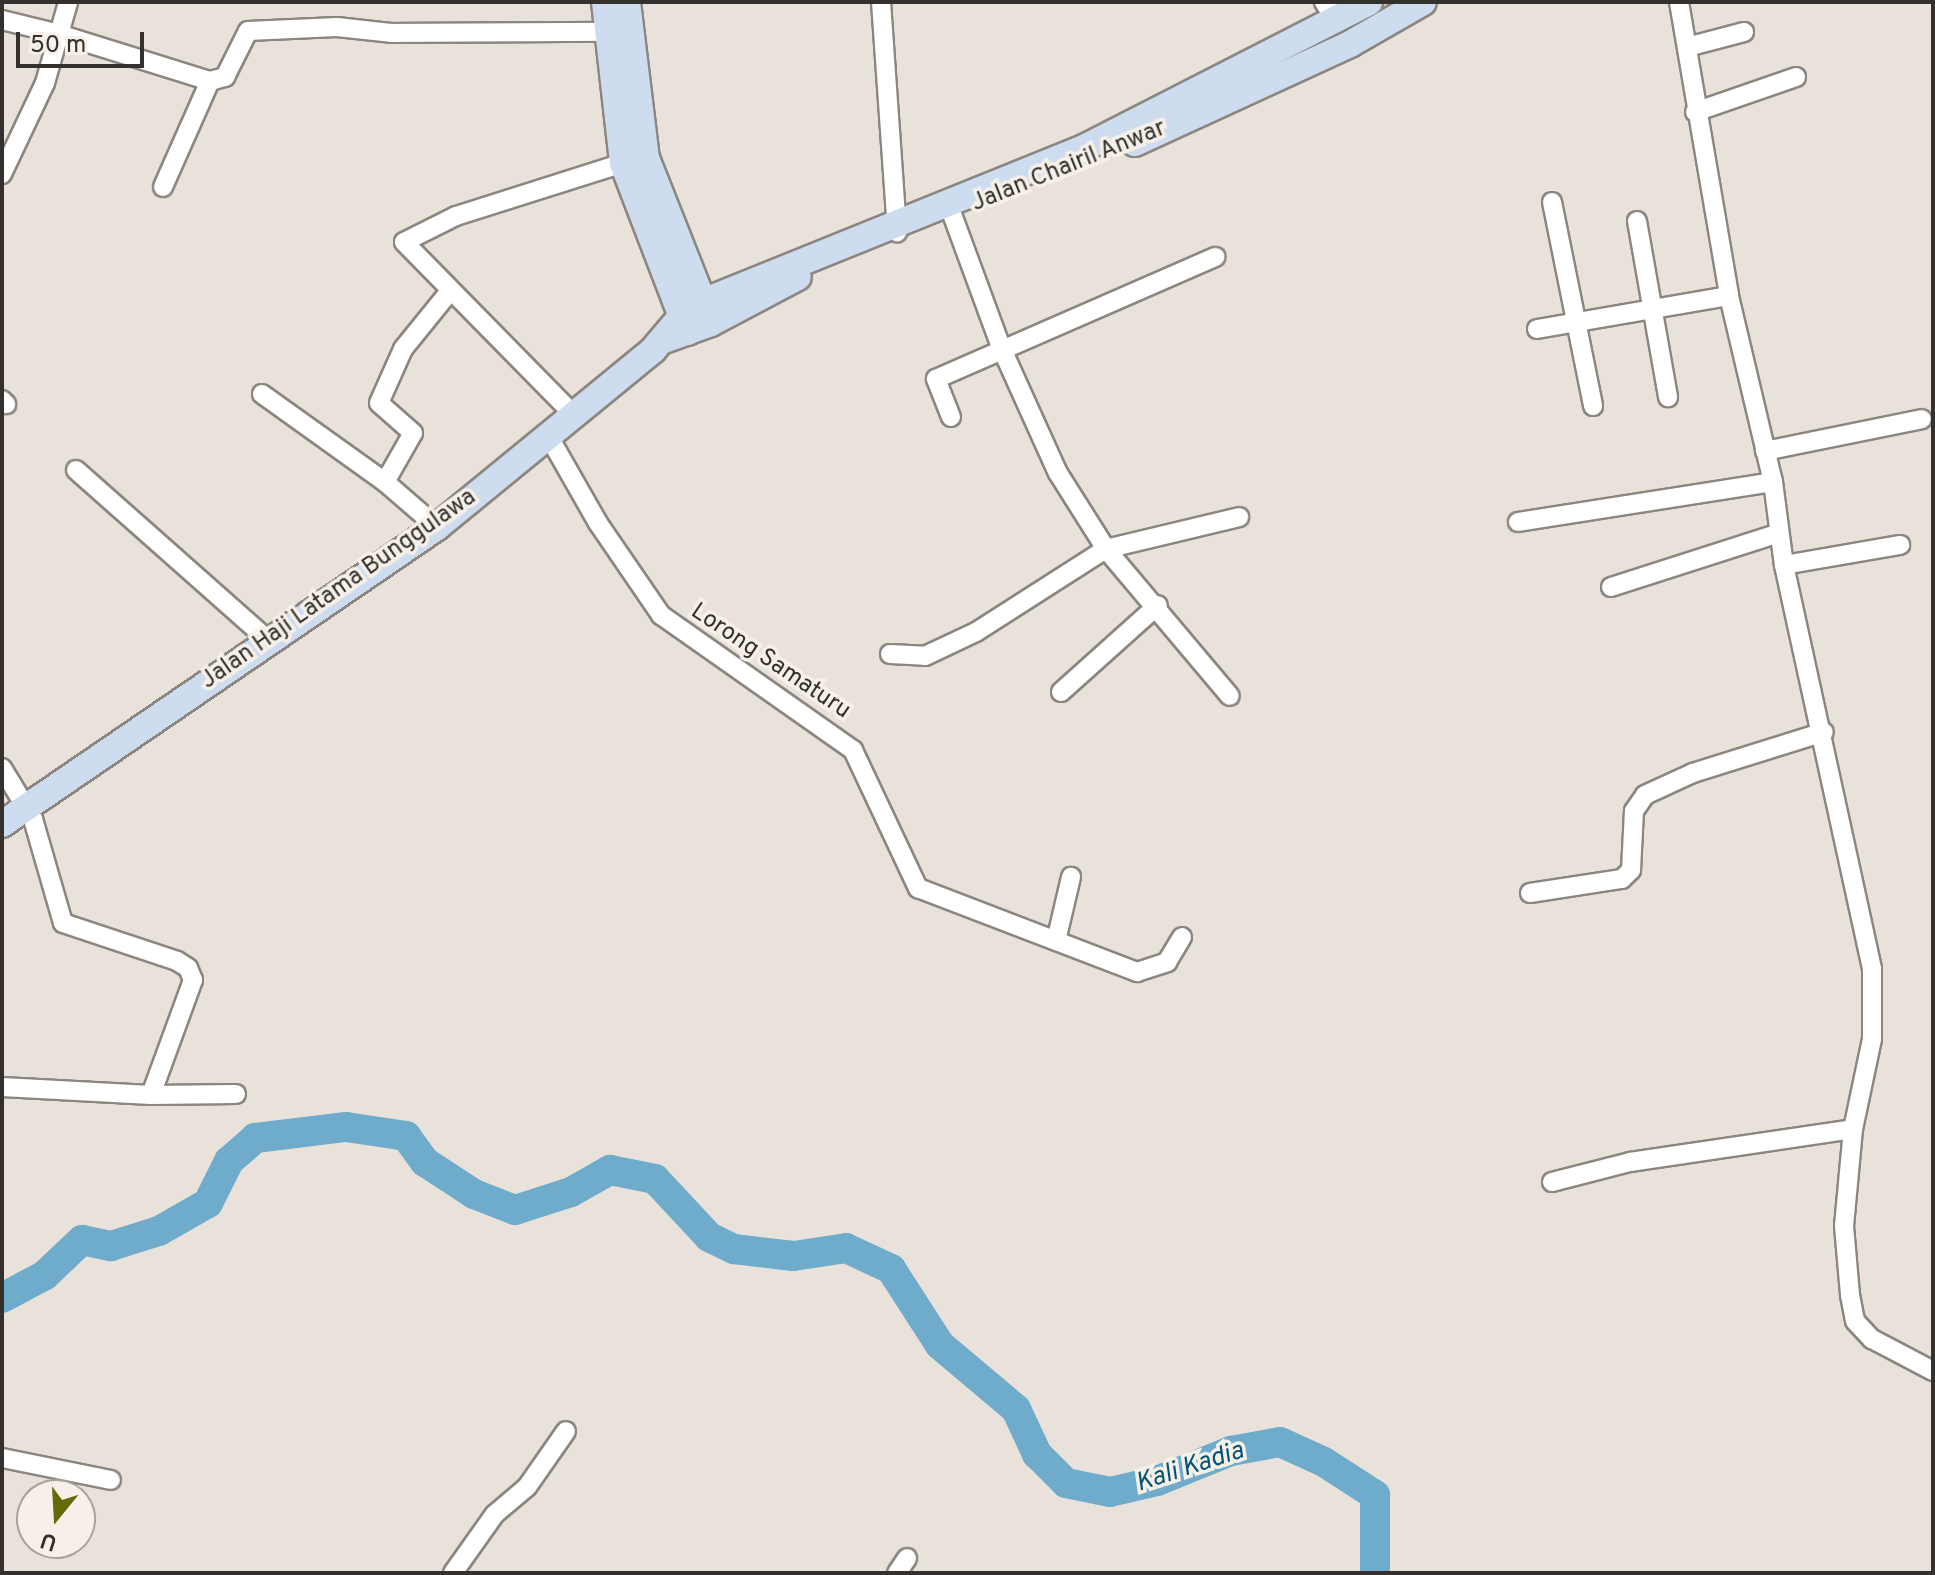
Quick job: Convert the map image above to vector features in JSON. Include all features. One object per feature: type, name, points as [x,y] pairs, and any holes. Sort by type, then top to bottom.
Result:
[{"type":"main road","points":[[605,2],[623,163],[689,323]]},
{"type":"main road","points":[[627,2],[646,158],[689,323]]},
{"type":"main road","name":"Jalan Chairil Anwar","points":[[689,323],[897,228],[1086,147],[1330,12],[1369,2]]},
{"type":"main road","name":"Jalan Chairil Anwar","points":[[897,228],[952,214],[1191,118],[1350,44],[1423,2]]},
{"type":"main road","name":"Jalan Haji Latama Bunggulawa","points":[[2,824],[267,639],[437,527],[689,323]]},
{"type":"street","points":[[2,174],[45,83],[68,2]]},
{"type":"street","points":[[881,2],[897,228]]},
{"type":"street","points":[[1679,2],[1695,112],[1729,296],[1773,482],[1784,565],[1824,732],[1872,969],[1872,1039],[1853,1129],[1844,1226],[1855,1321],[1885,1348],[1933,1371]]},
{"type":"street","points":[[2,20],[59,34],[210,81],[225,77],[248,31],[337,27],[391,33],[606,32]]},
{"type":"street","points":[[1687,47],[1744,32]]},
{"type":"street","points":[[1695,112],[1796,77]]},
{"type":"street","points":[[163,187],[210,81]]},
{"type":"street","points":[[573,414],[450,291],[405,239],[456,216],[623,163]]},
{"type":"street","points":[[1552,202],[1593,406]]},
{"type":"street","points":[[952,214],[1040,441],[1106,549],[1158,605],[1230,696]]},
{"type":"street","points":[[1637,221],[1668,397]]},
{"type":"street","points":[[951,417],[936,379],[1001,347],[1215,257]]},
{"type":"street","points":[[385,482],[413,433],[380,407],[379,395],[403,349],[450,291]]},
{"type":"street","points":[[1537,329],[1653,312],[1729,296]]},
{"type":"street","points":[[262,394],[385,482],[437,527]]},
{"type":"street","points":[[1765,451],[1922,419]]},
{"type":"street","name":"Lorong Samaturu","points":[[549,437],[598,523],[661,615],[853,750],[918,888],[1137,972],[1167,962],[1182,937]]},
{"type":"street","points":[[76,470],[267,639]]},
{"type":"street","points":[[1518,522],[1773,482]]},
{"type":"street","points":[[890,654],[918,657],[954,643],[1106,549],[1239,517]]},
{"type":"street","points":[[1611,587],[1779,533]]},
{"type":"street","points":[[1784,565],[1900,545]]},
{"type":"street","points":[[1061,692],[1158,605]]},
{"type":"street","points":[[1530,893],[1622,879],[1631,870],[1634,811],[1645,795],[1693,773],[1824,732]]},
{"type":"street","points":[[2,768],[33,819],[63,923],[188,968],[193,980],[187,1003],[151,1095]]},
{"type":"street","points":[[1056,941],[1071,877]]},
{"type":"street","points":[[2,1087],[151,1095],[236,1094]]},
{"type":"street","points":[[1552,1182],[1630,1162],[1853,1129]]},
{"type":"street","points":[[453,1573],[495,1514],[527,1487],[566,1431]]},
{"type":"street","points":[[2,1458],[111,1480]]},
{"type":"waterway","name":"Kali Kadia","points":[[2,1298],[45,1275],[82,1240],[111,1246],[159,1231],[208,1203],[229,1161],[255,1138],[346,1127],[406,1136],[425,1162],[474,1194],[515,1210],[571,1192],[610,1170],[655,1179],[709,1237],[734,1249],[794,1256],[846,1248],[891,1269],[940,1345],[1016,1409],[1037,1454],[1066,1483],[1110,1492],[1157,1481],[1231,1451],[1280,1442],[1324,1462],[1375,1495],[1375,1573]]}]
